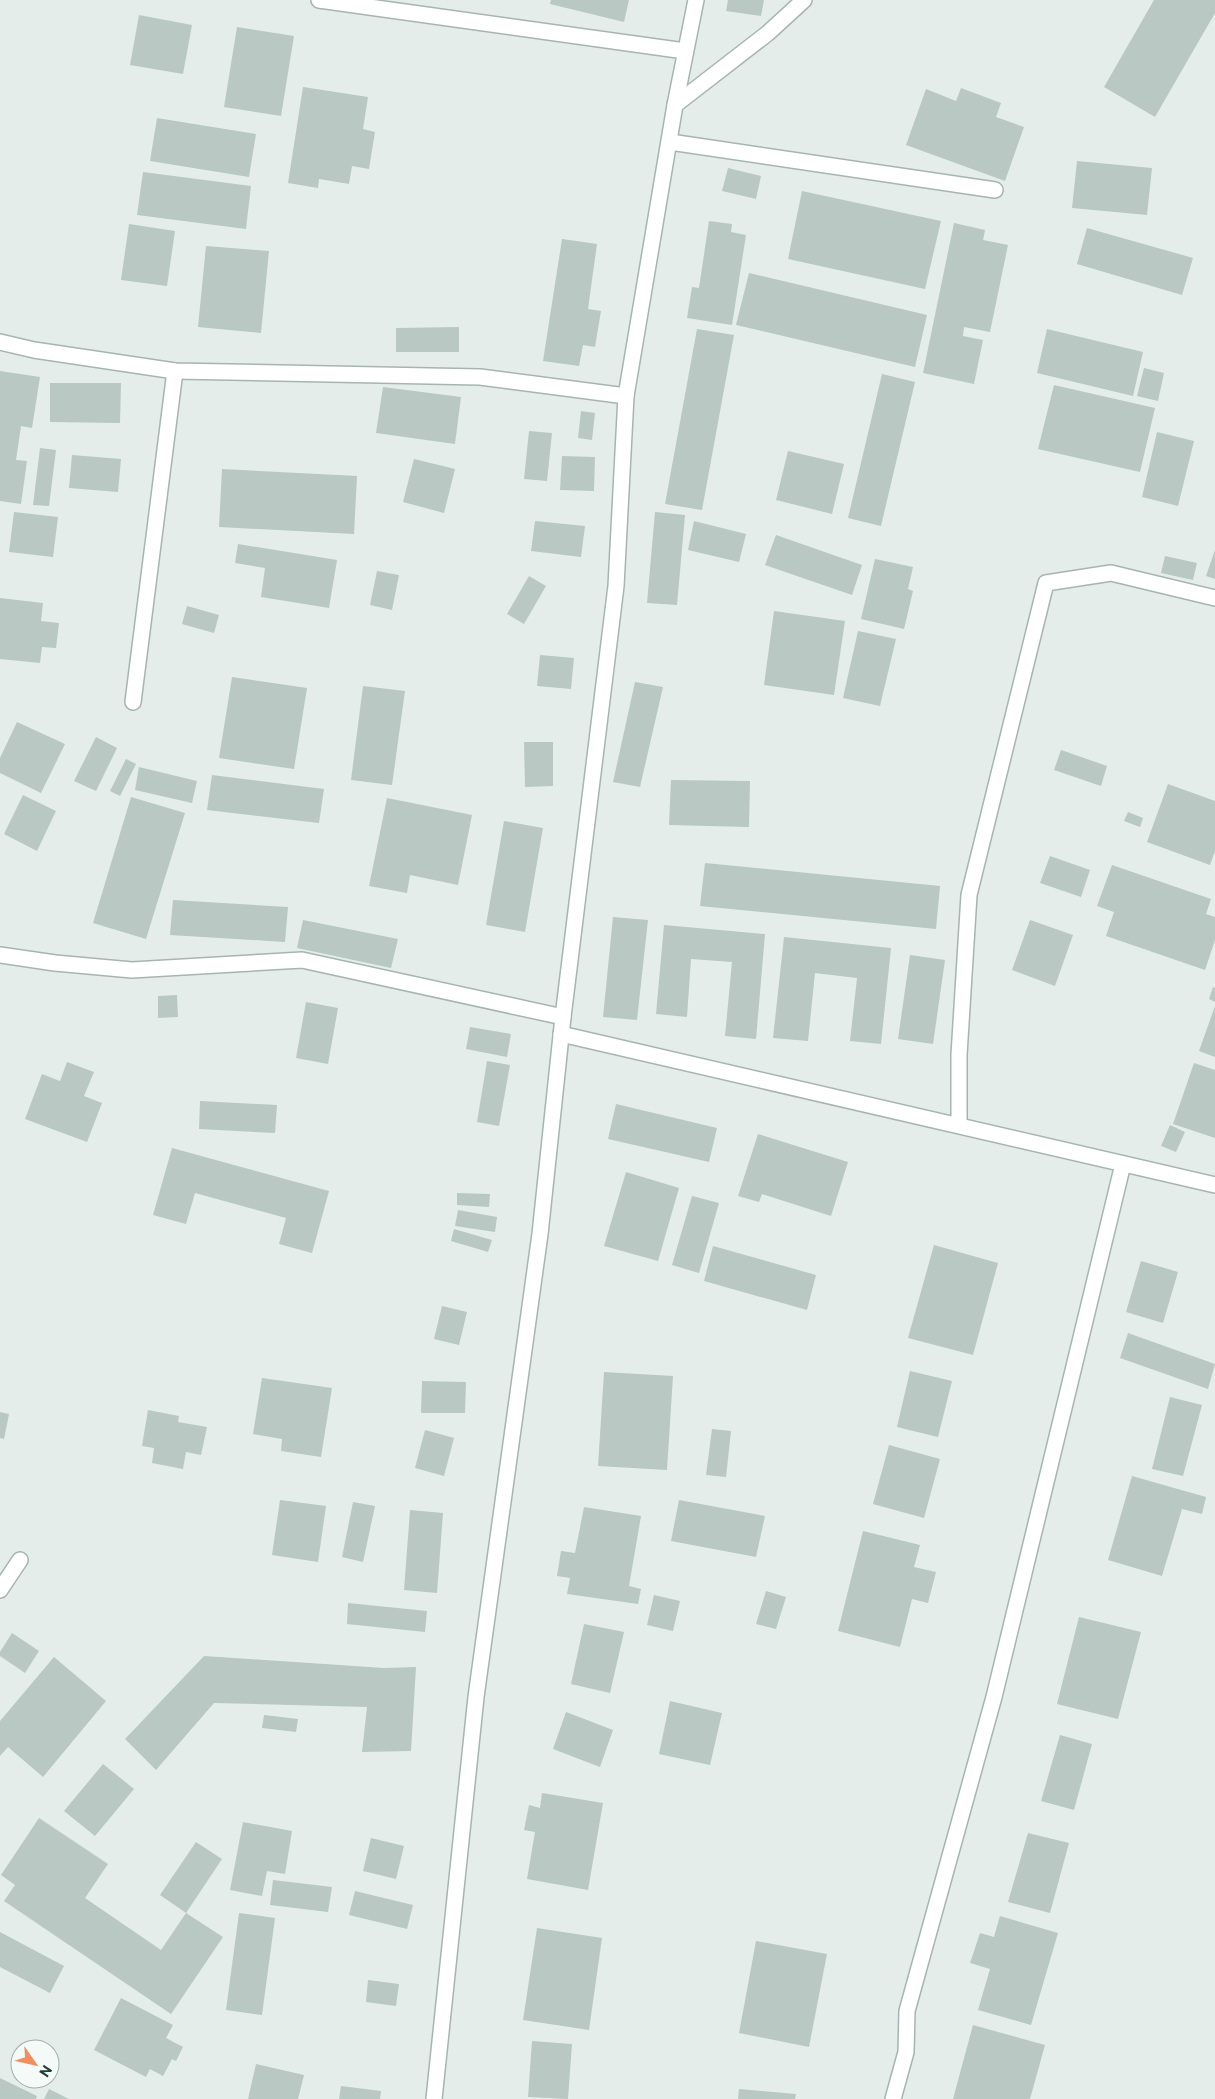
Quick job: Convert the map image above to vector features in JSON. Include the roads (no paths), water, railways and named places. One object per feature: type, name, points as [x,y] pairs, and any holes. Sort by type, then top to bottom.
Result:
[{"type":"street","points":[[320,0],[686,51]]},
{"type":"street","points":[[434,2099],[476,1696],[540,1234],[561,1034],[616,586],[626,396],[675,105],[696,0]]},
{"type":"street","points":[[675,105],[768,33],[804,0]]},
{"type":"street","points":[[670,142],[994,190]]},
{"type":"street","points":[[0,342],[34,350],[176,371],[480,377],[626,396]]},
{"type":"street","points":[[133,702],[176,371]]},
{"type":"street","points":[[959,1125],[959,1055],[969,895],[1046,583],[1110,573],[1215,598]]},
{"type":"street","points":[[0,955],[55,963],[132,970],[302,960],[563,1017]]},
{"type":"street","points":[[561,1034],[1215,1185]]},
{"type":"street","points":[[893,2099],[906,2052],[907,2011],[994,1697],[1123,1164]]},
{"type":"street","points":[[0,1590],[20,1560]]}]
